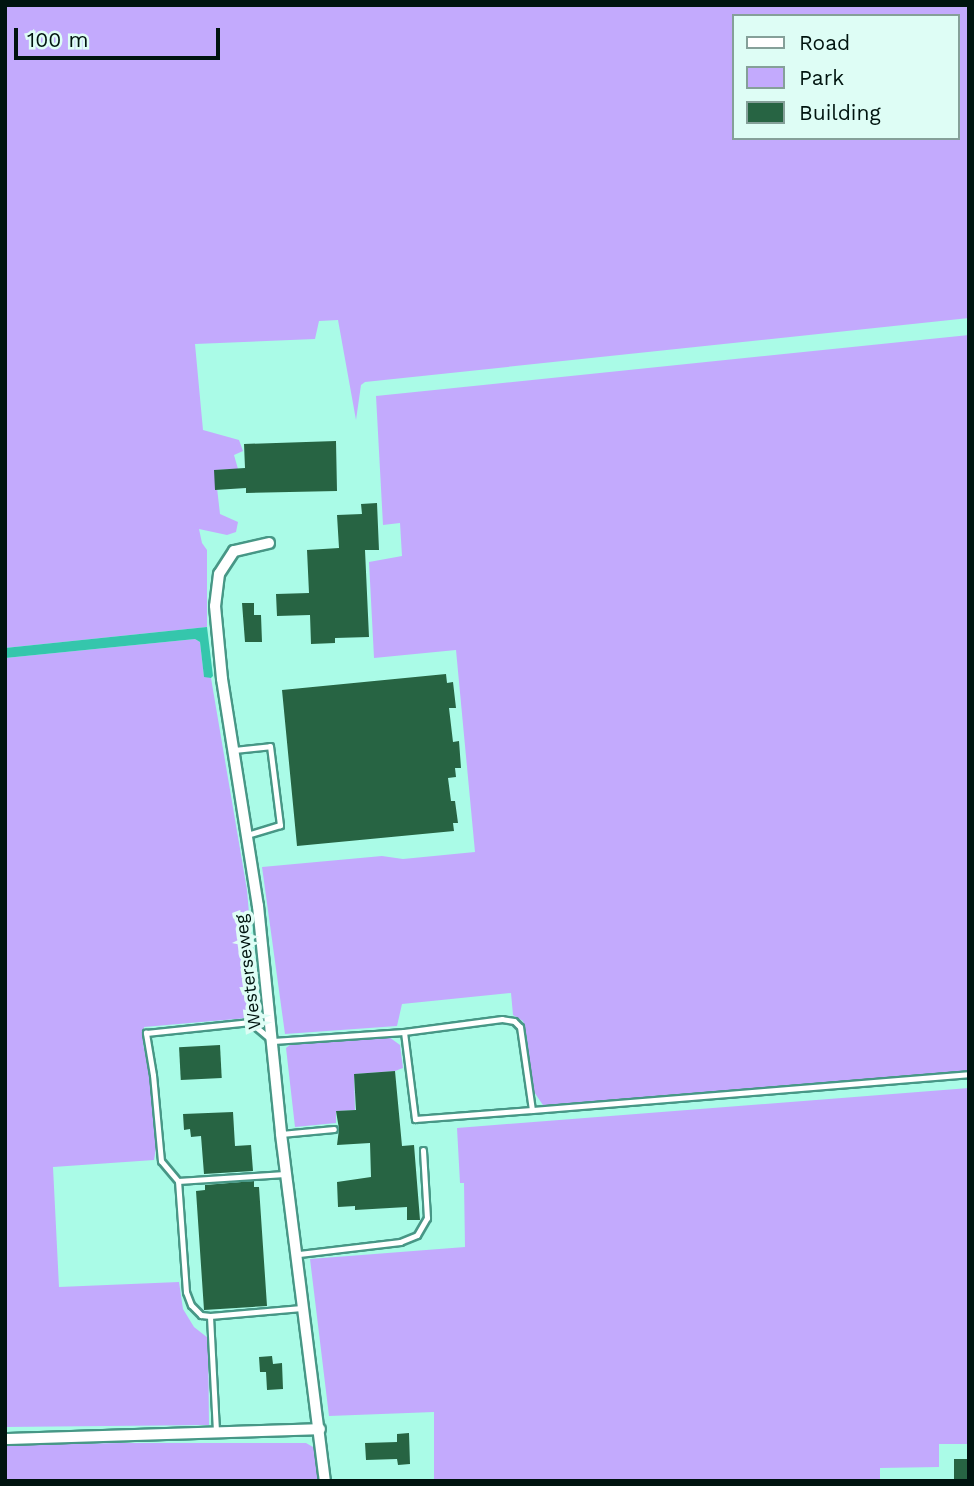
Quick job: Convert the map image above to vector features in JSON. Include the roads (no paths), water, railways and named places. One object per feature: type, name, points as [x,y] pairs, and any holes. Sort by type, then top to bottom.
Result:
[{"type":"street","name":"Westerseweg","points":[[269,543],[233,551],[219,574],[215,606],[273,1041],[281,1134],[299,1254],[325,1481]]},
{"type":"street","points":[[5,1439],[320,1429]]},
{"type":"lane","points":[[234,750],[270,746],[281,825],[247,835]]},
{"type":"lane","points":[[305,1307],[210,1316],[201,1315],[191,1305],[186,1292],[178,1181],[161,1161],[146,1033],[250,1022],[273,1041],[404,1032],[502,1019],[514,1021],[520,1027],[532,1110]]},
{"type":"lane","points":[[404,1032],[415,1119],[969,1074]]},
{"type":"lane","points":[[281,1134],[334,1129]]},
{"type":"lane","points":[[299,1254],[400,1242],[417,1235],[427,1218],[423,1150]]},
{"type":"lane","points":[[178,1181],[287,1174]]},
{"type":"lane","points":[[210,1316],[216,1432]]}]
